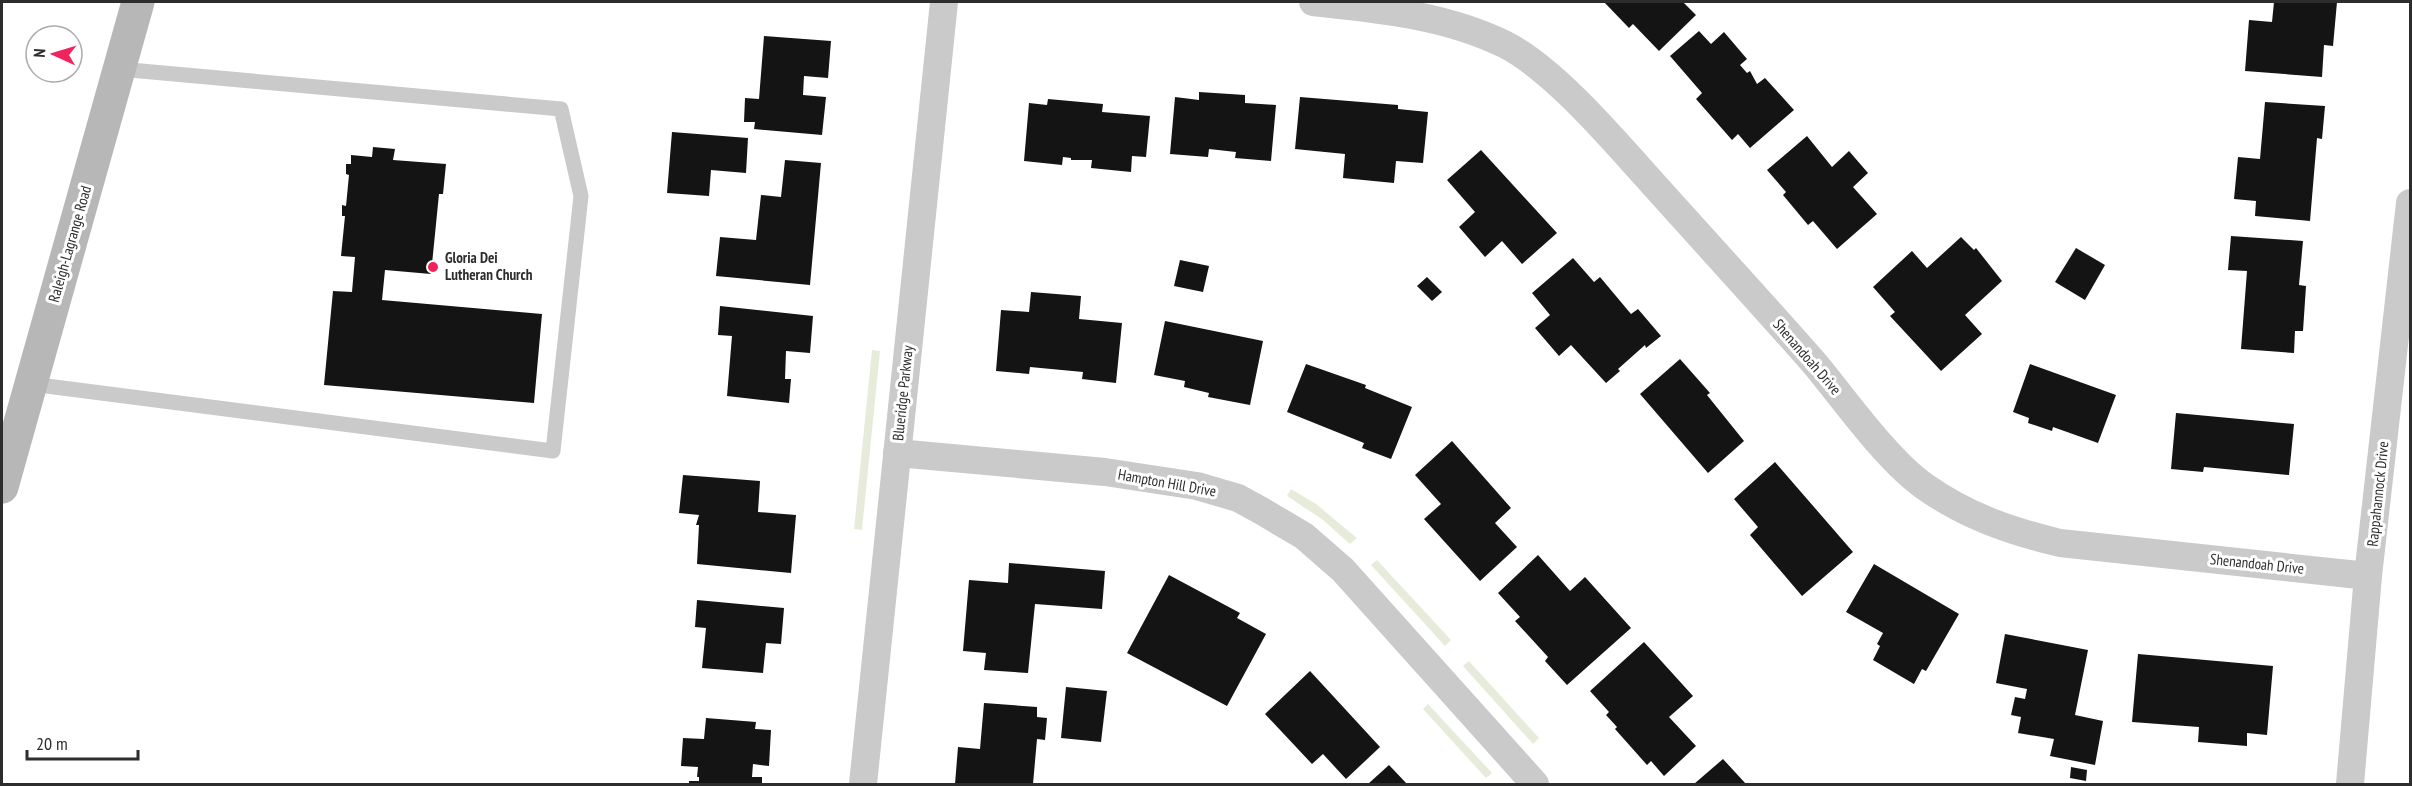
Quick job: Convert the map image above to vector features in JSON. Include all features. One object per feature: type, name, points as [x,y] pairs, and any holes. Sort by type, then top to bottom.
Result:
[{"type":"main road","name":"Raleigh-Lagrange Road","points":[[2,487],[138,2]]},
{"type":"street","name":"Blueridge Parkway","points":[[863,784],[944,2]]},
{"type":"street","name":"Shenandoah Drive","points":[[1313,2],[1395,10],[1454,25],[1504,44],[1526,56],[1611,136],[1899,462],[1922,484],[1969,513],[2011,531],[2060,543],[2368,576]]},
{"type":"street","name":"Rappahannock Drive","points":[[2350,784],[2368,576],[2410,203]]},
{"type":"street","name":"Hampton Hill Drive","points":[[897,453],[1105,472],[1197,486],[1238,498],[1304,536],[1343,570],[1535,784]]},
{"type":"lane","points":[[31,384],[553,451],[581,196],[561,109],[118,69]]},
{"type":"green space","points":[[872,350],[880,351],[862,530],[854,529]]},
{"type":"green space","points":[[1291,489],[1316,504],[1357,538],[1350,544],[1323,520],[1287,496]]},
{"type":"green space","points":[[1377,560],[1451,640],[1445,646],[1371,565]]},
{"type":"green space","points":[[1469,661],[1539,738],[1533,744],[1463,666]]},
{"type":"green space","points":[[1428,704],[1492,773],[1486,778],[1423,709]]},
{"type":"building","points":[[1604,2],[1683,2],[1696,15],[1659,51],[1633,24],[1629,28]]},
{"type":"building","points":[[2274,2],[2337,2],[2333,46],[2324,45],[2322,77],[2245,71],[2249,20],[2272,22]]},
{"type":"building","points":[[1699,31],[1711,44],[1724,32],[1747,59],[1740,65],[1747,73],[1750,71],[1757,84],[1765,78],[1794,110],[1750,148],[1738,134],[1732,140],[1696,99],[1702,93],[1670,56]]},
{"type":"building","points":[[764,36],[831,41],[828,78],[804,76],[803,95],[826,97],[822,135],[754,129],[755,122],[744,122],[745,98],[759,99]]},
{"type":"building","points":[[1199,92],[1245,95],[1245,103],[1276,105],[1271,161],[1235,158],[1236,152],[1209,149],[1208,157],[1170,154],[1175,97],[1199,100]]},
{"type":"building","points":[[1300,97],[1398,105],[1398,109],[1428,112],[1423,163],[1396,161],[1394,183],[1343,178],[1345,154],[1295,149]]},
{"type":"building","points":[[1048,99],[1103,104],[1102,112],[1150,116],[1146,157],[1132,156],[1131,172],[1091,168],[1092,160],[1071,160],[1071,158],[1063,157],[1062,165],[1024,161],[1029,103],[1047,105]]},
{"type":"building","points":[[2265,102],[2325,106],[2322,139],[2317,138],[2310,221],[2255,216],[2256,201],[2234,199],[2238,157],[2260,159]]},
{"type":"building","points":[[672,132],[748,138],[746,173],[711,170],[709,196],[667,193]]},
{"type":"building","points":[[1807,136],[1832,167],[1849,151],[1868,173],[1853,187],[1877,214],[1837,249],[1813,221],[1808,225],[1783,195],[1786,192],[1767,170]]},
{"type":"building","points":[[373,147],[395,149],[393,160],[446,164],[443,194],[439,194],[431,274],[385,270],[382,300],[542,314],[534,403],[324,385],[333,291],[352,292],[355,257],[341,256],[345,216],[342,216],[342,205],[346,206],[349,175],[346,174],[346,164],[351,164],[351,155],[372,157]]},
{"type":"building","points":[[1481,150],[1557,233],[1522,264],[1502,241],[1485,257],[1459,227],[1475,212],[1447,180]]},
{"type":"building","points":[[785,160],[821,163],[810,285],[716,276],[720,237],[756,240],[761,195],[781,197]]},
{"type":"building","points":[[2231,236],[2303,241],[2299,285],[2306,286],[2303,331],[2295,331],[2294,353],[2241,349],[2247,271],[2228,270]]},
{"type":"building","points":[[1961,237],[1974,250],[1976,248],[2002,281],[1965,315],[1982,334],[1941,371],[1890,316],[1895,312],[1873,287],[1912,251],[1927,268]]},
{"type":"building","points":[[2076,248],[2105,265],[2085,300],[2055,282]]},
{"type":"building","points":[[1573,258],[1594,282],[1600,277],[1631,314],[1638,309],[1661,336],[1646,348],[1645,345],[1606,383],[1571,345],[1559,356],[1535,328],[1550,315],[1532,293]]},
{"type":"building","points":[[1180,260],[1209,266],[1203,292],[1174,286]]},
{"type":"building","points":[[1427,277],[1442,292],[1432,301],[1417,286]]},
{"type":"building","points":[[1031,292],[1081,296],[1079,319],[1122,323],[1116,383],[1082,379],[1083,372],[1030,367],[1029,374],[996,371],[1001,310],[1029,312]]},
{"type":"building","points":[[720,306],[813,316],[810,353],[786,351],[785,379],[791,379],[789,403],[727,396],[732,336],[718,335]]},
{"type":"building","points":[[1165,321],[1263,341],[1250,405],[1208,397],[1209,393],[1184,387],[1185,381],[1154,375]]},
{"type":"building","points":[[1680,359],[1710,393],[1707,395],[1744,441],[1708,473],[1640,394]]},
{"type":"building","points":[[1306,364],[1366,385],[1365,388],[1412,407],[1391,459],[1362,448],[1364,443],[1287,412]]},
{"type":"building","points":[[2030,364],[2116,395],[2098,443],[2053,427],[2052,431],[2028,423],[2029,418],[2013,412]]},
{"type":"building","points":[[2176,413],[2294,424],[2289,475],[2204,467],[2203,472],[2171,469]]},
{"type":"building","points":[[1452,441],[1511,508],[1495,523],[1517,547],[1480,581],[1424,519],[1441,504],[1415,475]]},
{"type":"building","points":[[1775,462],[1853,552],[1802,596],[1750,535],[1758,527],[1734,499]]},
{"type":"building","points":[[683,475],[760,481],[758,512],[796,515],[791,573],[697,564],[699,525],[696,525],[699,515],[679,513]]},
{"type":"building","points":[[1538,555],[1570,591],[1585,577],[1631,628],[1567,685],[1545,661],[1548,657],[1515,621],[1520,617],[1498,593]]},
{"type":"building","points":[[1009,563],[1105,571],[1102,609],[1035,604],[1028,673],[984,670],[986,653],[963,651],[969,580],[1008,583]]},
{"type":"building","points":[[1874,564],[1959,614],[1926,671],[1922,669],[1914,684],[1873,660],[1880,646],[1877,644],[1883,633],[1846,612]]},
{"type":"building","points":[[1169,575],[1240,613],[1237,618],[1266,634],[1227,706],[1127,653]]},
{"type":"building","points":[[697,600],[784,608],[781,644],[766,643],[763,673],[702,668],[706,628],[695,627]]},
{"type":"building","points":[[2005,634],[2088,650],[2075,715],[2103,721],[2095,765],[2050,756],[2054,739],[2018,733],[2021,717],[2011,715],[2015,697],[2025,699],[2027,689],[1996,683]]},
{"type":"building","points":[[1644,642],[1693,696],[1669,717],[1696,746],[1664,776],[1651,761],[1647,765],[1615,729],[1617,727],[1606,715],[1609,712],[1590,691]]},
{"type":"building","points":[[2138,654],[2273,666],[2267,735],[2247,733],[2247,746],[2198,742],[2199,727],[2132,722]]},
{"type":"building","points":[[1310,671],[1380,747],[1346,779],[1323,754],[1312,764],[1265,714]]},
{"type":"building","points":[[1066,687],[1107,691],[1101,742],[1061,738]]},
{"type":"building","points":[[984,703],[1037,707],[1037,717],[1047,718],[1045,740],[1037,739],[1033,784],[955,784],[958,747],[980,749]]},
{"type":"building","points":[[706,718],[756,722],[755,729],[771,730],[769,766],[753,764],[752,777],[762,777],[762,784],[689,784],[689,781],[699,781],[698,767],[681,766],[683,738],[704,739]]},
{"type":"building","points":[[1723,759],[1746,784],[1694,784]]},
{"type":"building","points":[[1389,765],[1407,784],[1368,784]]},
{"type":"building","points":[[2071,767],[2087,770],[2086,781],[2070,778]]},
{"type":"place","name":"Gloria Dei Lutheran Church","points":[[433,267]]}]
